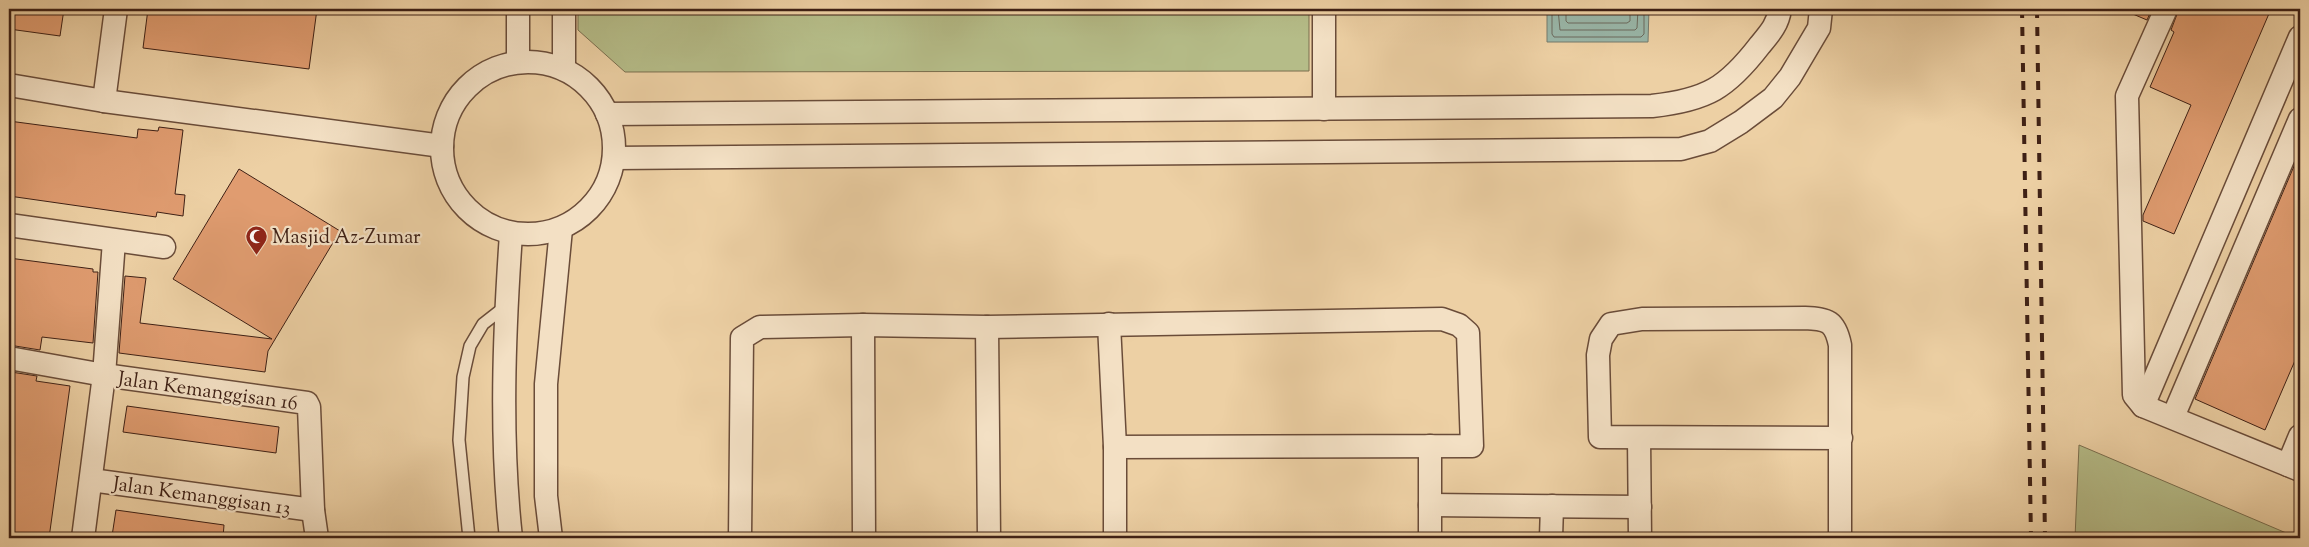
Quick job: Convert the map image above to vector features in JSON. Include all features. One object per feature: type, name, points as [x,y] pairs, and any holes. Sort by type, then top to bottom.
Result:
[{"type":"street","points":[[104,101],[116,9]]},
{"type":"street","points":[[518,9],[518,62]]},
{"type":"street","points":[[564,9],[564,69]]},
{"type":"street","points":[[1324,9],[1324,109]]},
{"type":"street","points":[[608,114],[1652,106],[1682,102],[1712,92],[1730,80],[1778,22],[1780,9]]},
{"type":"street","points":[[614,158],[1681,149],[1710,141],[1741,122],[1773,98],[1790,77],[1819,28],[1820,9]]},
{"type":"street","points":[[2166,9],[2128,90],[2126,103],[2132,388],[2134,395],[2143,406],[2294,468],[2300,436]]},
{"type":"street","points":[[2143,406],[2300,37]]},
{"type":"street","points":[[518,62],[542,62],[564,69],[582,80],[597,96],[608,114],[613,136],[614,158],[608,181],[597,201],[580,217],[561,229],[536,235],[511,234],[488,226],[468,212],[453,192],[444,170],[442,146],[446,121],[457,99],[473,81],[494,68],[518,62]]},
{"type":"street","points":[[9,86],[104,101],[442,146]]},
{"type":"street","points":[[2173,417],[2300,119]]},
{"type":"street","points":[[9,226],[164,247]]},
{"type":"street","points":[[551,538],[546,496],[546,384],[561,229]]},
{"type":"street","points":[[511,234],[506,306],[505,422],[511,538]]},
{"type":"street","points":[[83,538],[104,376],[114,241]]},
{"type":"street","points":[[1840,538],[1841,438],[1840,345],[1837,332],[1831,323],[1820,319],[1805,318],[1642,319],[1612,324],[1601,339],[1598,355],[1600,437],[1841,438]]},
{"type":"street","points":[[740,538],[742,338],[760,328],[863,326],[988,327],[1442,319],[1459,325],[1468,333],[1472,446],[1115,446]]},
{"type":"street","points":[[1109,324],[1115,446],[1115,538]]},
{"type":"street","points":[[863,326],[864,538]]},
{"type":"street","points":[[988,327],[989,538]]},
{"type":"street","name":"Jalan Kemanggisan 16","points":[[9,358],[104,376],[303,401],[309,407],[313,510]]},
{"type":"street","points":[[1639,438],[1640,538]]},
{"type":"street","points":[[1430,446],[1430,538]]},
{"type":"street","name":"Jalan Kemanggisan 13","points":[[91,480],[313,510]]},
{"type":"street","points":[[1430,505],[1640,507]]},
{"type":"street","points":[[1552,506],[1552,538]]},
{"type":"street","points":[[313,510],[317,538]]},
{"type":"lane","points":[[469,538],[459,440],[463,377],[470,346],[483,324],[506,306]]},
{"type":"green space","points":[[578,9],[1309,9],[1309,71],[625,72],[578,30]]},
{"type":"green space","points":[[2079,445],[2298,538],[2075,538]]},
{"type":"water","points":[[1547,9],[1649,9],[1648,42],[1547,42]]},
{"type":"building","points":[[9,9],[64,9],[60,36],[9,29]]},
{"type":"building","points":[[148,9],[317,9],[309,69],[143,48]]},
{"type":"building","points":[[2121,9],[2152,9],[2147,20]]},
{"type":"building","points":[[2179,9],[2271,9],[2174,234],[2143,221],[2143,215],[2191,105],[2150,87],[2174,32],[2171,30]]},
{"type":"building","points":[[9,121],[137,138],[138,129],[158,131],[159,127],[183,130],[175,194],[185,195],[183,216],[157,212],[156,217],[9,196]]},
{"type":"building","points":[[2300,152],[2300,349],[2265,430],[2195,399]]},
{"type":"building","name":"Masjid Az-Zumar","points":[[239,169],[340,231],[268,351],[265,372],[119,353],[125,276],[146,278],[140,323],[272,339],[173,279]]},
{"type":"building","points":[[9,258],[93,269],[93,272],[98,272],[93,343],[42,337],[40,350],[9,345]]},
{"type":"building","points":[[11,372],[37,376],[36,381],[70,386],[49,538],[9,538],[9,388]]},
{"type":"building","points":[[127,406],[279,427],[276,453],[123,432]]},
{"type":"building","points":[[116,510],[224,525],[223,538],[126,538],[112,536]]},
{"type":"railway","points":[[2022,9],[2031,538]]},
{"type":"railway","points":[[2037,9],[2045,538]]},
{"type":"place","name":"Masjid Az-Zumar","points":[[256,255]]}]
